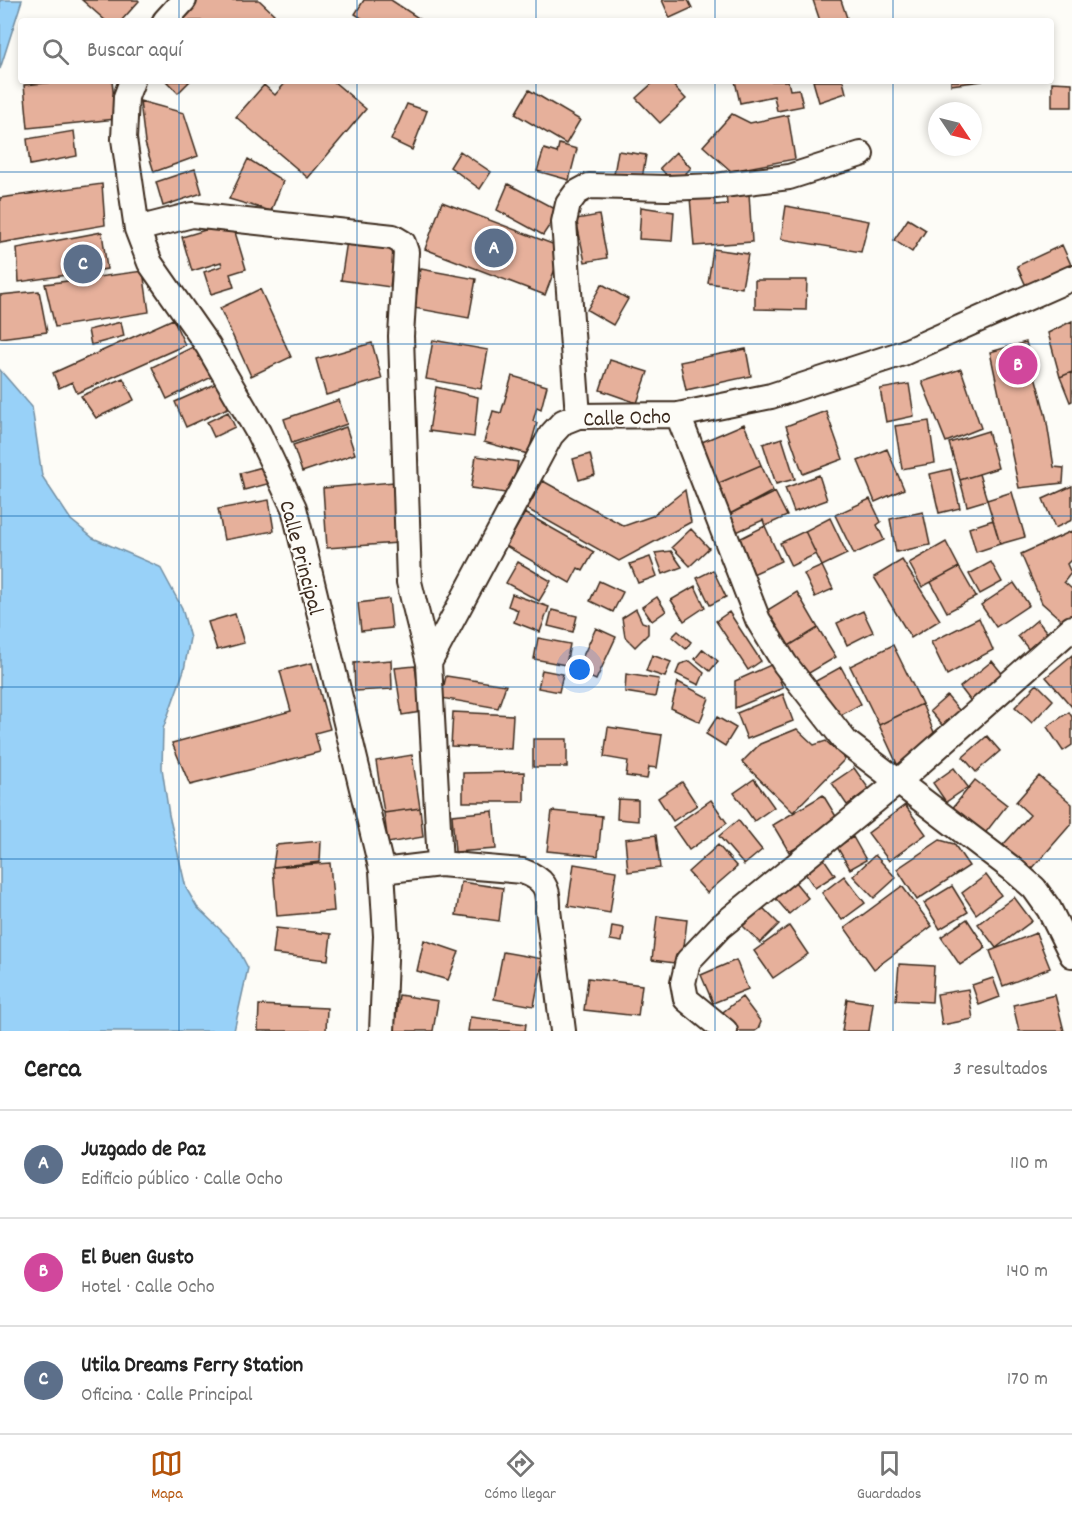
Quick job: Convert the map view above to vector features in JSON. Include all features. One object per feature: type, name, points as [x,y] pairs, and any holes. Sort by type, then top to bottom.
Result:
[{"type":"street","points":[[167,18],[184,0]]},
{"type":"street","name":"Calle Principal","points":[[131,84],[126,97],[124,139],[137,229],[150,263],[208,346],[258,432],[294,508],[382,871],[386,936],[381,1031]]},
{"type":"street","points":[[578,416],[564,222],[568,204],[576,193],[589,186],[679,188],[789,177],[861,154]]},
{"type":"street","points":[[137,229],[192,215],[393,237],[403,243],[406,252],[401,336],[409,582],[429,663],[440,864]]},
{"type":"street","name":"Calle Ocho","points":[[429,663],[551,435],[563,422],[578,416],[678,415],[771,396],[903,353],[1072,278]]},
{"type":"street","points":[[678,415],[758,620],[785,664],[846,742],[1034,888],[1049,909],[1072,955]]},
{"type":"street","points":[[725,1031],[686,999],[683,983],[688,961],[720,927],[898,782],[1072,628]]},
{"type":"street","points":[[382,871],[440,864],[522,871],[543,883],[549,895],[548,910],[563,1031]]},
{"type":"water","points":[[0,0],[22,0],[0,69]]},
{"type":"water","points":[[0,370],[32,407],[42,476],[71,520],[93,538],[160,567],[182,608],[190,638],[184,670],[163,729],[162,768],[169,815],[186,888],[197,907],[229,938],[248,968],[234,1031],[0,1031]]},
{"type":"building","points":[[82,0],[139,1],[124,18],[103,18]]},
{"type":"building","points":[[198,0],[259,0],[274,14],[271,18],[182,18]]},
{"type":"building","points":[[364,0],[391,0],[418,18],[361,18],[355,14]]},
{"type":"building","points":[[662,0],[688,0],[692,8],[670,18]]},
{"type":"building","points":[[813,0],[841,0],[847,18],[819,18]]},
{"type":"building","points":[[1072,83],[1072,107],[1052,107],[1052,84]]},
{"type":"building","points":[[112,84],[116,119],[28,128],[24,85]]},
{"type":"building","points":[[169,84],[187,84],[178,93]]},
{"type":"building","points":[[284,84],[337,84],[366,109],[308,178],[236,117],[264,85],[275,95]]},
{"type":"building","points":[[652,84],[672,84],[686,99],[660,123],[636,98]]},
{"type":"building","points":[[736,84],[789,84],[790,90],[799,89],[803,106],[777,111],[774,96],[740,103]]},
{"type":"building","points":[[814,84],[844,84],[846,93],[819,102]]},
{"type":"building","points":[[529,90],[580,120],[566,144],[515,114]]},
{"type":"building","points":[[140,101],[184,113],[198,156],[154,172],[145,143]]},
{"type":"building","points":[[407,104],[427,111],[412,150],[391,140]]},
{"type":"building","points":[[732,114],[750,123],[788,115],[795,159],[731,171],[703,146]]},
{"type":"building","points":[[74,131],[77,156],[30,165],[27,139]]},
{"type":"building","points":[[559,144],[577,149],[569,180],[537,171],[544,149],[557,153]]},
{"type":"building","points":[[460,151],[491,172],[480,189],[450,167]]},
{"type":"building","points":[[618,151],[646,155],[641,185],[613,180]]},
{"type":"building","points":[[676,152],[691,168],[675,184],[660,168]]},
{"type":"building","points":[[248,159],[283,181],[271,211],[229,199]]},
{"type":"building","points":[[195,169],[202,193],[163,206],[156,182]]},
{"type":"building","points":[[102,184],[105,225],[0,243],[0,198]]},
{"type":"building","points":[[508,184],[559,211],[543,235],[497,210]]},
{"type":"building","points":[[749,193],[752,242],[694,246],[690,197],[714,196],[715,205],[727,204],[726,195]]},
{"type":"building","points":[[442,202],[563,248],[545,295],[425,249]]},
{"type":"building","points":[[786,206],[869,221],[861,252],[781,239]]},
{"type":"building","points":[[641,207],[674,212],[672,241],[639,239]]},
{"type":"building","points":[[599,215],[607,258],[585,262],[576,219]]},
{"type":"building","points":[[908,219],[926,230],[912,252],[894,240]]},
{"type":"building","points":[[232,222],[246,269],[230,274],[234,287],[211,294],[204,272],[222,266],[221,262],[192,271],[182,237]]},
{"type":"building","points":[[102,232],[107,269],[19,282],[17,248]]},
{"type":"building","points":[[347,241],[395,248],[390,287],[341,280]]},
{"type":"building","points":[[1062,245],[1072,267],[1027,288],[1017,266]]},
{"type":"building","points":[[713,249],[748,254],[742,288],[708,283]]},
{"type":"building","points":[[421,269],[476,279],[469,318],[414,308]]},
{"type":"building","points":[[143,271],[149,312],[55,327],[45,284]]},
{"type":"building","points":[[755,280],[807,280],[806,310],[755,309]]},
{"type":"building","points":[[602,284],[628,299],[613,325],[587,310]]},
{"type":"building","points":[[260,289],[291,357],[251,376],[220,308]]},
{"type":"building","points":[[39,291],[47,332],[0,338],[0,295]]},
{"type":"building","points":[[173,319],[185,345],[77,393],[72,382],[59,388],[53,373]]},
{"type":"building","points":[[1072,321],[1072,372],[1060,377],[1048,333]]},
{"type":"building","points":[[121,322],[124,336],[91,345],[88,330]]},
{"type":"building","points":[[433,340],[488,350],[481,389],[426,379]]},
{"type":"building","points":[[1026,342],[1046,417],[1054,467],[1064,468],[1063,483],[1019,488],[990,352]]},
{"type":"building","points":[[201,343],[216,375],[167,399],[152,367]]},
{"type":"building","points":[[372,343],[382,379],[326,395],[316,359]]},
{"type":"building","points":[[746,349],[751,376],[686,390],[680,362]]},
{"type":"building","points":[[610,360],[648,372],[637,403],[600,390]]},
{"type":"building","points":[[961,369],[981,428],[946,442],[922,382]]},
{"type":"building","points":[[1072,372],[1072,401],[1070,402],[1060,377]]},
{"type":"building","points":[[512,376],[547,386],[541,409],[537,407],[533,421],[537,423],[528,454],[484,442],[493,411],[501,413]]},
{"type":"building","points":[[123,378],[134,400],[96,418],[81,396]]},
{"type":"building","points":[[222,381],[232,406],[186,427],[175,402]]},
{"type":"building","points":[[909,384],[914,416],[886,422],[880,389]]},
{"type":"building","points":[[436,387],[478,397],[474,437],[429,431]]},
{"type":"building","points":[[339,400],[347,424],[292,443],[284,419]]},
{"type":"building","points":[[826,411],[843,459],[803,474],[786,426]]},
{"type":"building","points":[[228,412],[235,427],[214,437],[207,422]]},
{"type":"building","points":[[929,421],[935,463],[902,469],[895,426]]},
{"type":"building","points":[[744,424],[761,465],[712,486],[695,445]]},
{"type":"building","points":[[346,427],[355,454],[302,472],[293,445]]},
{"type":"building","points":[[988,431],[998,468],[960,480],[949,443]]},
{"type":"building","points":[[782,438],[795,479],[776,484],[763,444]]},
{"type":"building","points":[[887,449],[904,489],[875,502],[858,461]]},
{"type":"building","points":[[590,454],[595,475],[579,480],[573,459]]},
{"type":"building","points":[[476,456],[518,462],[512,494],[471,488]]},
{"type":"building","points":[[761,465],[773,491],[724,517],[712,486]]},
{"type":"building","points":[[266,466],[271,483],[244,490],[240,473]]},
{"type":"building","points":[[951,469],[960,508],[939,513],[930,474]]},
{"type":"building","points":[[979,474],[987,500],[967,506],[960,480]]},
{"type":"building","points":[[819,475],[827,500],[794,512],[785,488]]},
{"type":"building","points":[[543,481],[624,526],[652,516],[685,490],[691,522],[619,561],[527,509]]},
{"type":"building","points":[[394,482],[398,543],[327,548],[323,488]]},
{"type":"building","points":[[1072,486],[1072,520],[1055,528],[1043,499]]},
{"type":"building","points":[[775,492],[787,516],[765,526],[763,520],[732,534],[724,517]]},
{"type":"building","points":[[1012,492],[1025,537],[1000,544],[987,500]]},
{"type":"building","points":[[870,499],[881,522],[877,525],[884,540],[854,554],[835,515]]},
{"type":"building","points":[[269,500],[274,531],[224,540],[218,509]]},
{"type":"building","points":[[923,512],[930,545],[896,552],[890,519]]},
{"type":"building","points":[[525,513],[594,552],[583,571],[578,568],[570,583],[506,546]]},
{"type":"building","points":[[830,518],[847,554],[822,566],[805,531]]},
{"type":"building","points":[[993,520],[1000,544],[976,552],[969,528]]},
{"type":"building","points":[[765,526],[781,561],[753,574],[737,540]]},
{"type":"building","points":[[691,529],[709,548],[690,566],[672,547]]},
{"type":"building","points":[[805,531],[816,554],[791,566],[780,543]]},
{"type":"building","points":[[1072,531],[1072,559],[1067,564],[1071,573],[1064,582],[1072,589],[1072,622],[1068,626],[1042,603],[1021,554]]},
{"type":"building","points":[[946,542],[959,567],[922,587],[909,563]]},
{"type":"building","points":[[671,551],[682,567],[663,574],[655,553]]},
{"type":"building","points":[[650,557],[657,576],[638,583],[630,564]]},
{"type":"building","points":[[902,560],[940,620],[911,638],[874,577]]},
{"type":"building","points":[[518,562],[551,581],[539,601],[506,583]]},
{"type":"building","points":[[991,562],[1002,582],[980,594],[969,574]]},
{"type":"building","points":[[822,566],[833,589],[815,597],[804,574]]},
{"type":"building","points":[[959,567],[976,597],[947,612],[931,582]]},
{"type":"building","points":[[713,570],[726,597],[710,605],[697,578]]},
{"type":"building","points":[[599,581],[623,592],[613,612],[590,601]]},
{"type":"building","points":[[1014,583],[1029,605],[996,627],[981,605]]},
{"type":"building","points":[[695,586],[705,607],[684,621],[671,600]]},
{"type":"building","points":[[797,592],[818,628],[787,647],[766,611]]},
{"type":"building","points":[[512,594],[549,607],[540,632],[514,622],[518,610],[508,606]]},
{"type":"building","points":[[657,597],[666,611],[652,621],[642,607]]},
{"type":"building","points":[[389,599],[392,628],[361,631],[358,603]]},
{"type":"building","points":[[636,609],[642,622],[648,624],[648,634],[635,647],[625,637],[622,618]]},
{"type":"building","points":[[552,610],[577,616],[573,632],[548,626]]},
{"type":"building","points":[[863,611],[873,632],[847,645],[837,623]]},
{"type":"building","points":[[729,612],[761,661],[748,670],[716,621]]},
{"type":"building","points":[[235,614],[244,643],[217,650],[208,622]]},
{"type":"building","points":[[979,618],[993,650],[947,675],[931,642]]},
{"type":"building","points":[[1037,620],[1049,635],[1030,651],[1018,636]]},
{"type":"building","points":[[596,628],[616,637],[596,680],[576,671]]},
{"type":"building","points":[[818,628],[836,657],[804,676],[787,647]]},
{"type":"building","points":[[678,631],[691,642],[686,649],[672,637]]},
{"type":"building","points":[[538,638],[570,644],[566,665],[534,659]]},
{"type":"building","points":[[893,645],[922,704],[879,725],[850,666]]},
{"type":"building","points":[[703,649],[718,661],[710,671],[695,659]]},
{"type":"building","points":[[652,655],[671,662],[665,677],[646,671]]},
{"type":"building","points":[[1072,655],[1072,707],[1046,677]]},
{"type":"building","points":[[391,660],[392,689],[355,691],[354,663]]},
{"type":"building","points":[[690,661],[704,673],[699,685],[676,674],[680,664]]},
{"type":"building","points":[[992,661],[1009,682],[976,708],[960,687]]},
{"type":"building","points":[[312,663],[330,729],[315,733],[320,752],[190,785],[172,743],[291,711],[280,671]]},
{"type":"building","points":[[773,664],[783,688],[735,708],[735,681]]},
{"type":"building","points":[[415,666],[421,712],[402,715],[395,668]]},
{"type":"building","points":[[841,667],[861,704],[834,719],[814,682]]},
{"type":"building","points":[[542,670],[563,674],[559,692],[538,688]]},
{"type":"building","points":[[626,674],[659,679],[655,697],[625,692]]},
{"type":"building","points":[[446,676],[506,685],[498,708],[441,698]]},
{"type":"building","points":[[678,682],[709,698],[700,722],[671,708]]},
{"type":"building","points":[[1037,684],[1053,700],[1032,723],[1015,707]]},
{"type":"building","points":[[783,694],[793,721],[747,739],[737,713]]},
{"type":"building","points":[[947,696],[964,716],[947,731],[930,711]]},
{"type":"building","points":[[922,704],[939,744],[898,766],[879,725]]},
{"type":"building","points":[[453,712],[513,715],[511,749],[451,746]]},
{"type":"building","points":[[1069,712],[1072,717],[1072,745],[1063,751],[1047,727]]},
{"type":"building","points":[[717,717],[736,728],[725,746],[706,734]]},
{"type":"building","points":[[608,727],[662,735],[657,768],[649,767],[647,779],[626,776],[628,761],[604,757]]},
{"type":"building","points":[[797,729],[814,745],[826,741],[845,759],[793,812],[742,762],[760,744]]},
{"type":"building","points":[[987,736],[1000,751],[976,772],[963,757]]},
{"type":"building","points":[[533,739],[567,739],[567,767],[533,767]]},
{"type":"building","points":[[412,755],[420,808],[384,813],[376,761]]},
{"type":"building","points":[[854,768],[869,789],[847,805],[832,783]]},
{"type":"building","points":[[954,768],[968,787],[946,802],[933,783]]},
{"type":"building","points":[[524,772],[524,802],[463,802],[463,773]]},
{"type":"building","points":[[1039,776],[1072,804],[1072,823],[1031,870],[1003,845],[1030,815],[1016,802]]},
{"type":"building","points":[[754,779],[774,807],[754,821],[734,793]]},
{"type":"building","points":[[975,780],[1007,805],[983,836],[951,810]]},
{"type":"building","points":[[682,782],[697,805],[673,821],[658,798]]},
{"type":"building","points":[[823,795],[840,823],[789,852],[773,825]]},
{"type":"building","points":[[618,799],[638,800],[638,821],[617,819]]},
{"type":"building","points":[[711,800],[727,823],[689,850],[673,827]]},
{"type":"building","points":[[905,805],[926,834],[889,861],[868,833]]},
{"type":"building","points":[[420,808],[423,837],[388,843],[384,813]]},
{"type":"building","points":[[493,811],[496,849],[455,852],[452,815]]},
{"type":"building","points":[[552,811],[602,816],[598,856],[547,851]]},
{"type":"building","points":[[738,820],[762,850],[744,865],[719,836]]},
{"type":"building","points":[[656,835],[660,868],[628,872],[625,839]]},
{"type":"building","points":[[853,837],[866,860],[850,869],[837,847]]},
{"type":"building","points":[[940,840],[954,844],[969,866],[917,900],[897,869]]},
{"type":"building","points":[[321,841],[320,862],[273,867],[276,845]]},
{"type":"building","points":[[718,845],[737,867],[707,893],[688,872]]},
{"type":"building","points":[[818,850],[835,875],[815,888],[798,863]]},
{"type":"building","points":[[875,855],[896,878],[874,898],[853,876]]},
{"type":"building","points":[[330,863],[334,911],[277,916],[273,867]]},
{"type":"building","points":[[574,864],[616,871],[610,913],[568,906]]},
{"type":"building","points":[[986,875],[1001,895],[976,914],[962,893]]},
{"type":"building","points":[[790,876],[808,898],[789,914],[771,893]]},
{"type":"building","points":[[844,876],[865,903],[842,920],[822,893]]},
{"type":"building","points":[[461,882],[503,888],[499,921],[456,915]]},
{"type":"building","points":[[902,886],[932,926],[874,969],[845,928]]},
{"type":"building","points":[[952,886],[968,912],[940,929],[924,903]]},
{"type":"building","points":[[1014,897],[1032,921],[996,948],[978,924]]},
{"type":"building","points":[[762,907],[779,924],[760,943],[743,926]]},
{"type":"building","points":[[657,916],[687,920],[682,964],[652,960]]},
{"type":"building","points":[[967,919],[986,948],[960,965],[941,937]]},
{"type":"building","points":[[612,926],[624,928],[622,942],[610,940]]},
{"type":"building","points":[[789,926],[808,954],[773,978],[754,951]]},
{"type":"building","points":[[276,928],[331,934],[328,960],[273,954]]},
{"type":"building","points":[[1036,933],[1050,968],[1003,986],[990,951]]},
{"type":"building","points":[[424,940],[459,952],[448,980],[417,971]]},
{"type":"building","points":[[503,952],[543,959],[534,1006],[494,999]]},
{"type":"building","points":[[736,960],[748,989],[713,1003],[701,975]]},
{"type":"building","points":[[899,964],[934,966],[932,1002],[896,1000]]},
{"type":"building","points":[[588,978],[642,985],[638,1016],[584,1010]]},
{"type":"building","points":[[993,978],[1000,997],[979,1005],[972,985]]},
{"type":"building","points":[[968,989],[973,1019],[942,1025],[937,994]]},
{"type":"building","points":[[399,995],[438,1001],[433,1031],[394,1031]]},
{"type":"building","points":[[1055,995],[1064,1031],[1019,1031],[1013,1005]]},
{"type":"building","points":[[742,997],[761,1022],[755,1031],[734,1031],[721,1019],[723,1012]]},
{"type":"building","points":[[847,999],[873,1003],[869,1031],[842,1031]]},
{"type":"building","points":[[259,1005],[327,1008],[326,1031],[258,1031]]},
{"type":"building","points":[[470,1017],[526,1024],[525,1031],[468,1031]]},
{"type":"place","name":"Juzgado de Paz","points":[[494,248]]},
{"type":"place","name":"Utila Dreams Ferry Station","points":[[83,264]]},
{"type":"place","name":"El Buen Gusto","points":[[1018,365]]}]
